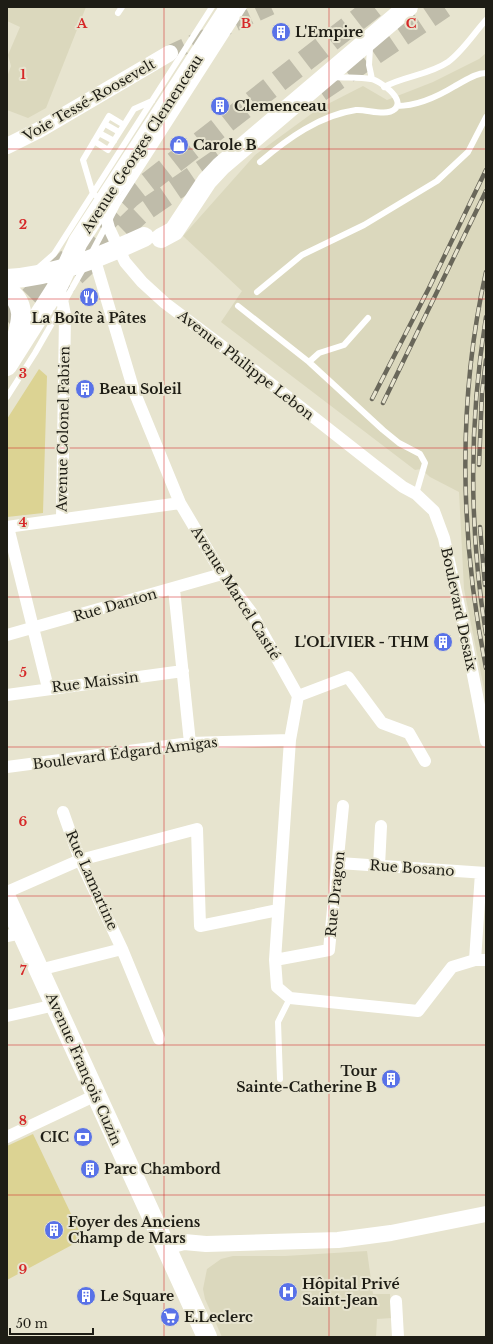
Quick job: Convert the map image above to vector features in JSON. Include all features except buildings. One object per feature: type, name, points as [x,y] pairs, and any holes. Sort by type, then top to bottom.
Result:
[{"type":"main road","name":"Avenue Georges Clemenceau","points":[[8,364],[73,271],[78,242],[102,197],[158,105],[230,7]]},
{"type":"main road","points":[[152,237],[173,218],[205,172],[397,7]]},
{"type":"main road","points":[[7,279],[28,278],[73,271],[152,237],[174,231],[207,181],[221,166],[408,7]]},
{"type":"main road","points":[[7,290],[20,303],[22,312],[18,334],[8,364]]},
{"type":"main road","name":"Avenue François Cuzin","points":[[7,900],[14,934],[39,970],[207,1337]]},
{"type":"street","name":"Voie Tessé-Roosevelt","points":[[7,146],[39,130],[170,53]]},
{"type":"street","name":"Avenue Philippe Lebon","points":[[102,197],[107,221],[120,252],[125,262],[142,282],[165,303],[246,364],[403,487],[416,494],[427,505]]},
{"type":"street","name":"Avenue Colonel Fabien","points":[[8,527],[62,519],[65,315],[63,304],[73,271]]},
{"type":"street","name":"Avenue Marcel Castié","points":[[73,271],[134,391],[180,503],[222,574],[251,612],[298,696]]},
{"type":"street","points":[[62,519],[180,503]]},
{"type":"street","name":"Boulevard Desaix","points":[[427,505],[434,511],[444,538],[486,741]]},
{"type":"street","points":[[8,527],[48,688]]},
{"type":"street","name":"Rue Danton","points":[[7,635],[222,574]]},
{"type":"street","points":[[174,588],[190,743]]},
{"type":"street","name":"Rue Maissin","points":[[7,696],[48,688],[183,671]]},
{"type":"street","points":[[425,761],[409,733],[382,723],[348,676],[298,696],[290,740],[275,960],[277,987],[290,998],[418,1011],[452,967],[481,960],[484,873]]},
{"type":"street","name":"Boulevard Édgard Amigas","points":[[7,767],[190,743],[290,740]]},
{"type":"street","name":"Rue Dragon","points":[[275,960],[329,950],[339,863],[343,806]]},
{"type":"street","name":"Rue Lamartine","points":[[63,812],[80,860],[122,949],[159,1039]]},
{"type":"street","points":[[379,866],[381,826]]},
{"type":"street","points":[[7,892],[80,860],[197,829],[200,926],[278,910]]},
{"type":"street","name":"Rue Bosano","points":[[339,863],[484,873]]},
{"type":"street","name":"Rue Lamartine","points":[[39,970],[122,949]]},
{"type":"street","points":[[7,1016],[55,1004]]},
{"type":"street","points":[[7,1137],[96,1095]]},
{"type":"street","points":[[168,1253],[206,1244],[338,1240],[391,1233],[486,1214]]},
{"type":"street","points":[[396,1301],[398,1337]]},
{"type":"lane","points":[[118,13],[122,7]]},
{"type":"lane","points":[[94,141],[108,150],[134,110],[158,105],[212,7]]},
{"type":"lane","points":[[7,398],[63,304],[73,271],[107,221],[244,7]]},
{"type":"lane","points":[[384,87],[396,81],[424,73],[448,62],[486,20]]},
{"type":"lane","points":[[371,39],[368,56],[372,79]]},
{"type":"lane","points":[[397,106],[409,106],[424,102],[472,77],[486,72]]},
{"type":"lane","points":[[260,162],[292,136],[327,119],[356,110],[388,112],[394,110],[397,106],[398,101],[396,96],[372,79],[326,77]]},
{"type":"lane","points":[[28,278],[54,254],[102,197],[83,160],[110,116],[124,125]]},
{"type":"lane","points":[[257,292],[302,255],[364,226],[437,181],[468,152],[486,117]]},
{"type":"lane","points":[[105,124],[119,132]]},
{"type":"lane","points":[[99,133],[114,141]]},
{"type":"lane","points":[[238,306],[309,362],[398,443],[420,454],[425,464],[416,494]]},
{"type":"lane","points":[[309,362],[319,353],[344,345],[368,318]]},
{"type":"lane","points":[[280,1079],[278,1022],[290,998]]},
{"type":"shaded area","points":[[7,7],[86,7],[46,108],[28,118],[7,110],[7,77],[11,66],[8,55],[20,27],[7,21]]},
{"type":"shaded area","points":[[486,53],[486,699],[464,589],[459,492],[430,477],[421,469],[415,470],[221,322],[242,291],[183,236],[255,155],[318,109],[363,86],[387,100],[433,82],[479,59]]},
{"type":"shaded area","points":[[39,369],[47,376],[43,513],[7,517],[7,419]]},
{"type":"shaded area","points":[[33,1134],[83,1239],[7,1280],[7,1146]]},
{"type":"shaded area","name":"Hôpital Privé Saint-Jean","points":[[367,1251],[373,1294],[390,1294],[392,1318],[377,1319],[376,1337],[222,1337],[205,1299],[203,1289],[207,1269],[221,1259],[233,1256],[285,1256]]},
{"type":"tunnel","points":[[170,53],[271,7]]},
{"type":"tunnel","points":[[7,321],[130,197],[374,7]]},
{"type":"tunnel","points":[[320,91],[444,7]]},
{"type":"tunnel","points":[[51,298],[139,214],[227,154]]},
{"type":"railway","points":[[372,399],[429,288],[486,170]]},
{"type":"railway","points":[[383,403],[486,191]]},
{"type":"railway","points":[[486,272],[470,370],[466,420],[465,470],[471,570],[477,619],[486,668]]},
{"type":"railway","points":[[486,317],[476,396],[473,476],[476,555],[486,634]]},
{"type":"railway","points":[[479,465],[482,393],[486,360]]},
{"type":"railway","points":[[480,527],[485,585]]},
{"type":"place","name":"L'Empire","points":[[281,32]]},
{"type":"place","name":"Clemenceau","points":[[220,106]]},
{"type":"place","name":"Carole B","points":[[179,145]]},
{"type":"place","name":"La Boîte à Pâtes","points":[[89,297]]},
{"type":"place","name":"Beau Soleil","points":[[85,389]]},
{"type":"place","name":"L'OLIVIER - THM","points":[[443,642]]},
{"type":"place","name":"Tour Sainte-Catherine B","points":[[391,1079]]},
{"type":"place","name":"CIC","points":[[83,1137]]},
{"type":"place","name":"Parc Chambord","points":[[90,1169]]},
{"type":"place","name":"Foyer des Anciens Champ de Mars","points":[[54,1230]]},
{"type":"place","name":"Hôpital Privé Saint-Jean","points":[[288,1292]]},
{"type":"place","name":"Le Square","points":[[86,1296]]},
{"type":"place","name":"E.Leclerc","points":[[170,1317]]}]
